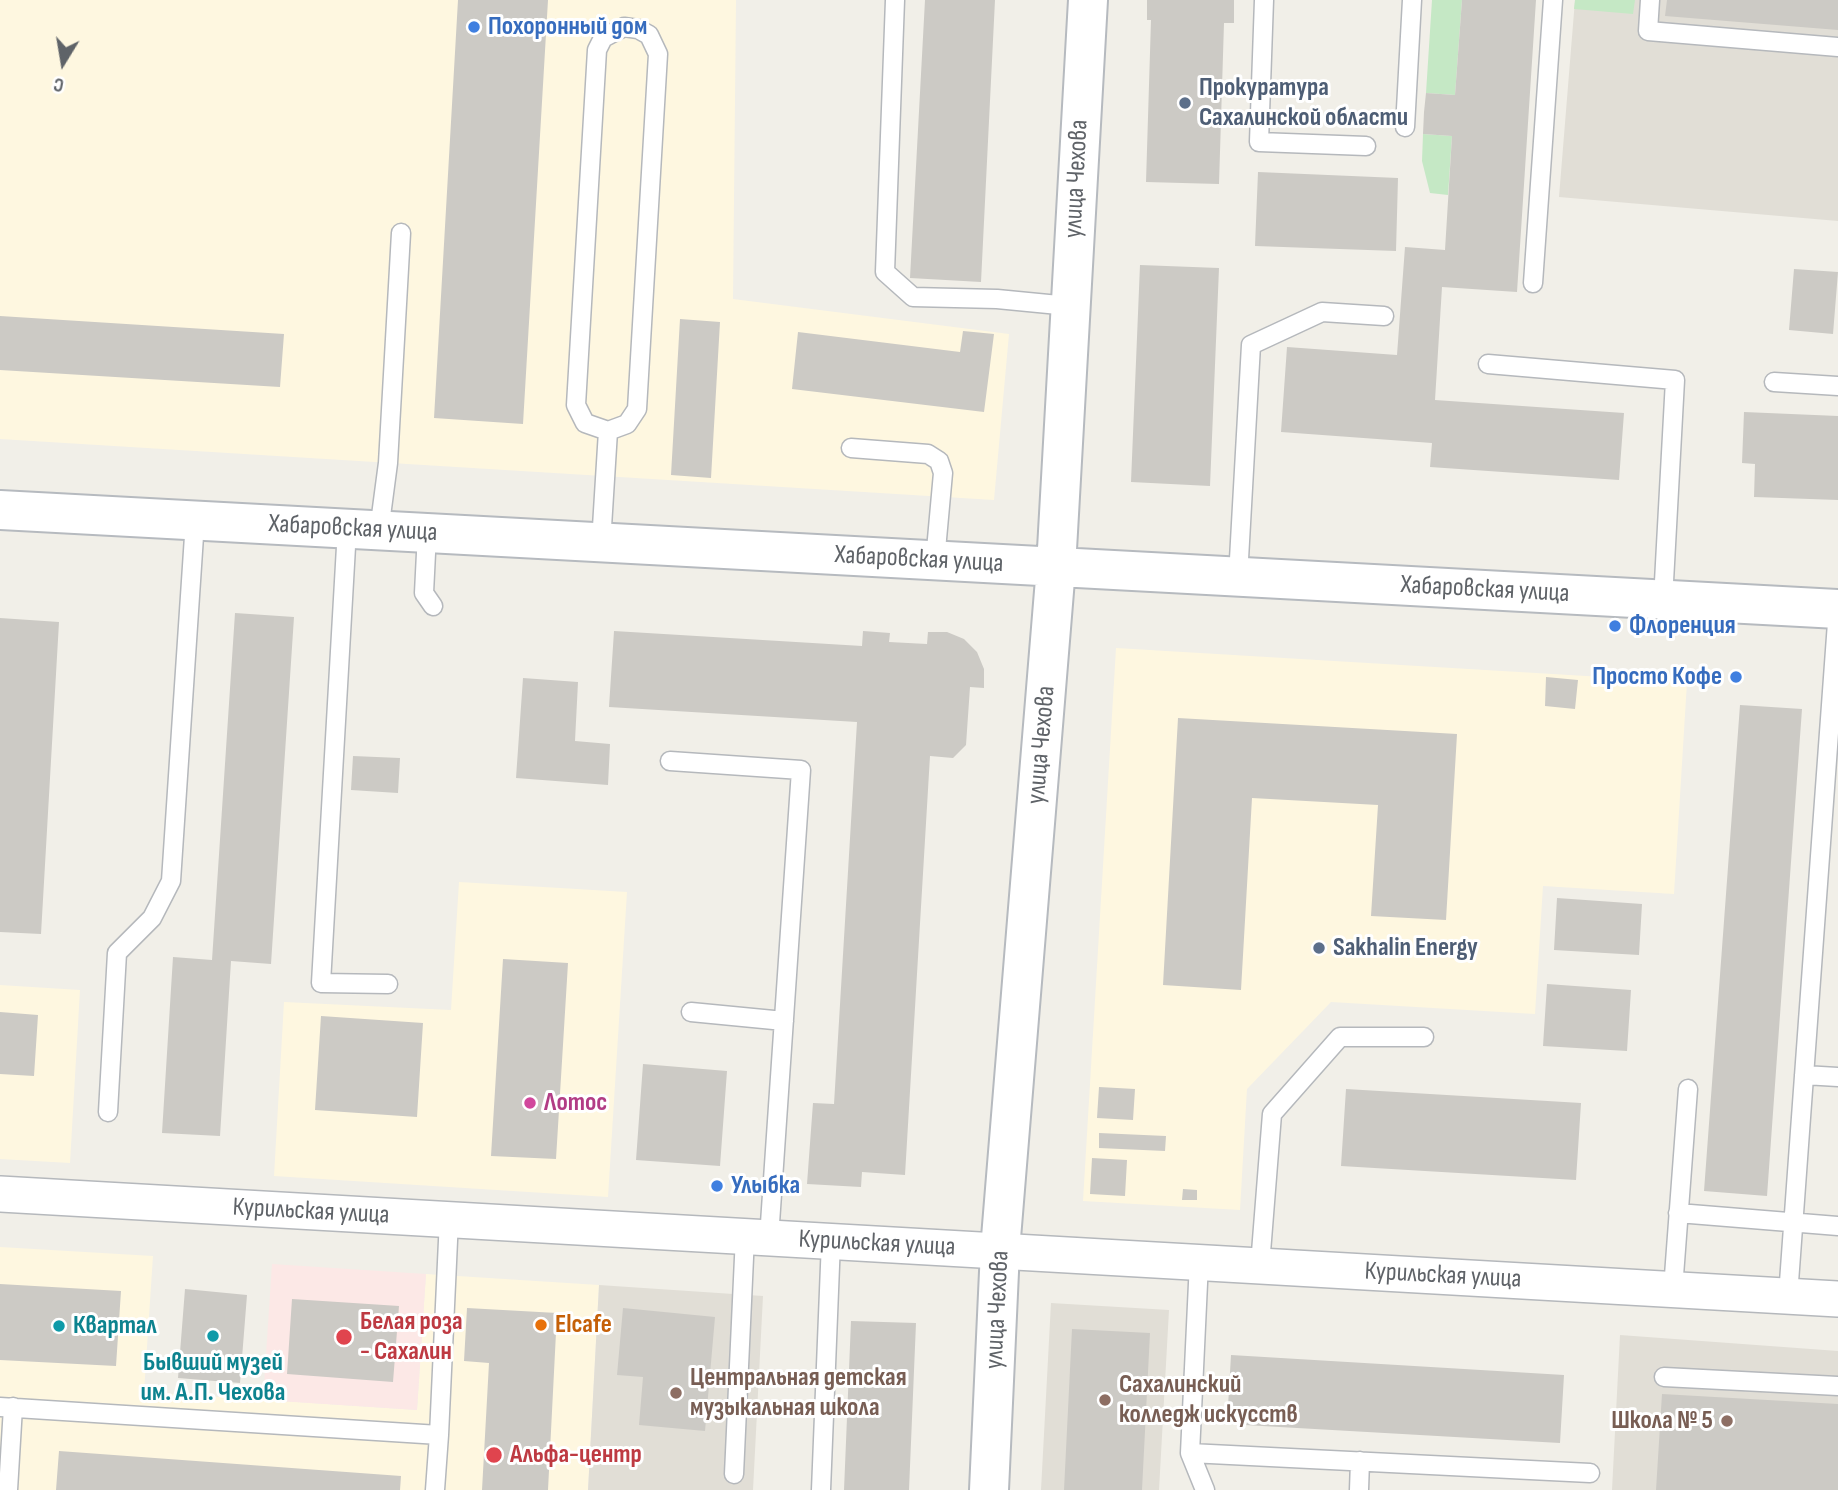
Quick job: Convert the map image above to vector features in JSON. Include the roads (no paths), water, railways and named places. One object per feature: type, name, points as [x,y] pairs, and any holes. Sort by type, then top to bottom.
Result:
[{"type":"street","name":"улица Чехова","points":[[989,1490],[1000,1250],[1056,567],[1088,0]]},
{"type":"street","name":"Хабаровская улица","points":[[0,510],[1838,609]]},
{"type":"street","name":"Курильская улица","points":[[0,1194],[1838,1299]]},
{"type":"lane","points":[[895,0],[885,272],[913,297],[997,299],[1069,306]]},
{"type":"lane","points":[[1264,0],[1259,142],[1366,146]]},
{"type":"lane","points":[[1405,127],[1412,0]]},
{"type":"lane","points":[[1533,283],[1553,0]]},
{"type":"lane","points":[[1650,0],[1648,31],[1838,47]]},
{"type":"lane","points":[[624,27],[638,29],[649,35],[658,54],[637,409],[627,424],[608,431],[585,422],[576,405],[597,50],[603,38],[612,30],[624,27]]},
{"type":"lane","points":[[388,984],[321,982],[363,530],[388,463],[401,233]]},
{"type":"lane","points":[[1238,577],[1251,345],[1322,312],[1384,316]]},
{"type":"lane","points":[[1488,365],[1675,380],[1663,600]]},
{"type":"lane","points":[[1774,382],[1838,386]]},
{"type":"lane","points":[[601,543],[608,431]]},
{"type":"lane","points":[[851,448],[928,454],[939,461],[943,473],[935,561]]},
{"type":"lane","points":[[108,1112],[117,953],[152,918],[171,881],[195,521]]},
{"type":"lane","points":[[426,534],[424,593],[433,606]]},
{"type":"lane","points":[[1788,1296],[1838,609]]},
{"type":"lane","points":[[670,761],[801,770],[784,1021],[757,1237],[734,1474]]},
{"type":"lane","points":[[1820,857],[1838,858]]},
{"type":"lane","points":[[691,1012],[784,1021]]},
{"type":"lane","points":[[1260,1265],[1272,1114],[1340,1037],[1424,1037]]},
{"type":"lane","points":[[1804,1075],[1838,1077]]},
{"type":"lane","points":[[1673,1289],[1688,1089]]},
{"type":"lane","points":[[1678,1213],[1838,1226]]},
{"type":"lane","points":[[435,1490],[449,1220]]},
{"type":"lane","points":[[821,1490],[831,1241]]},
{"type":"lane","points":[[1199,1262],[1190,1453],[1205,1490]]},
{"type":"lane","points":[[1664,1377],[1838,1386]]},
{"type":"lane","points":[[8,1490],[6,1407],[439,1435]]},
{"type":"lane","points":[[1190,1453],[1590,1473]]},
{"type":"lane","points":[[1359,1490],[1360,1461]]},
{"type":"place","name":"Похоронный дом","points":[[474,27]]},
{"type":"place","name":"Прокуратура Сахалинской области","points":[[1185,103]]},
{"type":"place","name":"Флоренция","points":[[1615,626]]},
{"type":"place","name":"Просто Кофе","points":[[1736,677]]},
{"type":"place","name":"Sakhalin Energy","points":[[1319,948]]},
{"type":"place","name":"Лотос","points":[[530,1103]]},
{"type":"place","name":"Улыбка","points":[[717,1186]]},
{"type":"place","name":"Elcafe","points":[[541,1325]]},
{"type":"place","name":"Квартал","points":[[59,1326]]},
{"type":"place","name":"Бывший музей им. А.П. Чехова","points":[[213,1336]]},
{"type":"place","name":"Белая роза - Сахалин","points":[[344,1337]]},
{"type":"place","name":"Центральная детская музыкальная школа","points":[[676,1393]]},
{"type":"place","name":"Сахалинский колледж искусств","points":[[1105,1400]]},
{"type":"place","name":"Школа № 5","points":[[1727,1421]]},
{"type":"place","name":"Альфа-центр","points":[[494,1455]]}]
